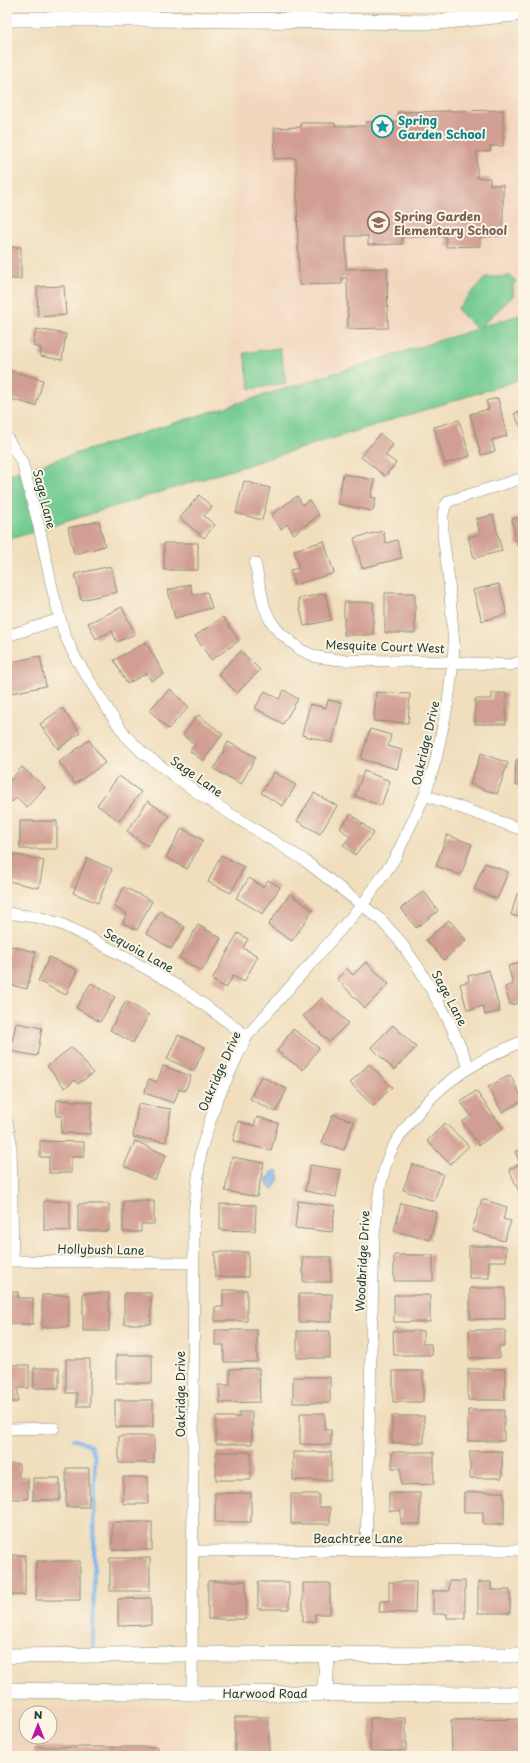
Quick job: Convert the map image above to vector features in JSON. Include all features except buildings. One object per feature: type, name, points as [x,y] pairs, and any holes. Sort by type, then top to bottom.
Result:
[{"type":"main road","points":[[7,19],[142,18],[437,22],[523,14]]},
{"type":"main road","points":[[7,1656],[192,1654],[523,1655]]},
{"type":"main road","points":[[325,1693],[327,1654]]},
{"type":"main road","name":"Harwood Road","points":[[7,1690],[192,1693],[523,1694]]},
{"type":"street","name":"Sage Lane","points":[[7,438],[22,462],[60,619],[76,659],[126,736],[143,754],[199,794],[304,860],[363,904],[380,919],[399,940],[420,970],[449,1021],[469,1067]]},
{"type":"street","name":"Oakridge Drive","points":[[192,1693],[194,1213],[201,1150],[216,1102],[247,1036],[363,904],[395,858],[426,795],[436,759],[448,702],[453,662],[454,645],[449,582],[442,535],[442,521],[445,506],[449,501],[523,478]]},
{"type":"street","name":"Mesquite Court West","points":[[255,563],[264,606],[270,620],[279,632],[301,650],[317,657],[340,660],[453,662],[510,665],[523,661]]},
{"type":"street","points":[[7,636],[60,619]]},
{"type":"street","points":[[426,795],[523,830]]},
{"type":"street","name":"Sequoia Lane","points":[[7,913],[41,918],[61,924],[90,938],[178,986],[247,1036]]},
{"type":"street","name":"Woodbridge Drive","points":[[366,1551],[374,1236],[377,1202],[387,1159],[395,1142],[420,1108],[444,1084],[469,1067],[523,1041]]},
{"type":"street","points":[[7,1122],[11,1143],[10,1261]]},
{"type":"street","name":"Hollybush Lane","points":[[10,1261],[194,1263]]},
{"type":"street","points":[[7,1429],[54,1428]]},
{"type":"street","name":"Beachtree Lane","points":[[192,1551],[523,1550]]},
{"type":"shaded area","name":"Spring Garden Elementary School","points":[[523,31],[523,314],[228,406],[237,132],[235,37],[447,38]]},
{"type":"shaded area","points":[[7,1707],[18,1707],[18,1745],[58,1745],[58,1707],[186,1707],[185,1756],[7,1756]]},
{"type":"green space","points":[[509,275],[516,281],[513,285],[513,296],[480,327],[523,314],[523,379],[7,540],[7,475],[477,329],[457,309],[486,277],[507,277]]},
{"type":"green space","points":[[280,348],[286,383],[250,389],[244,353]]},
{"type":"water","points":[[274,1170],[278,1171],[280,1180],[276,1183],[274,1189],[271,1189],[267,1185],[267,1178],[271,1176]]},
{"type":"waterway","points":[[74,1439],[91,1446],[95,1458],[93,1652]]},
{"type":"place","name":"Spring Garden School","points":[[382,127]]},
{"type":"place","name":"Spring Garden Elementary School","points":[[378,223]]}]
